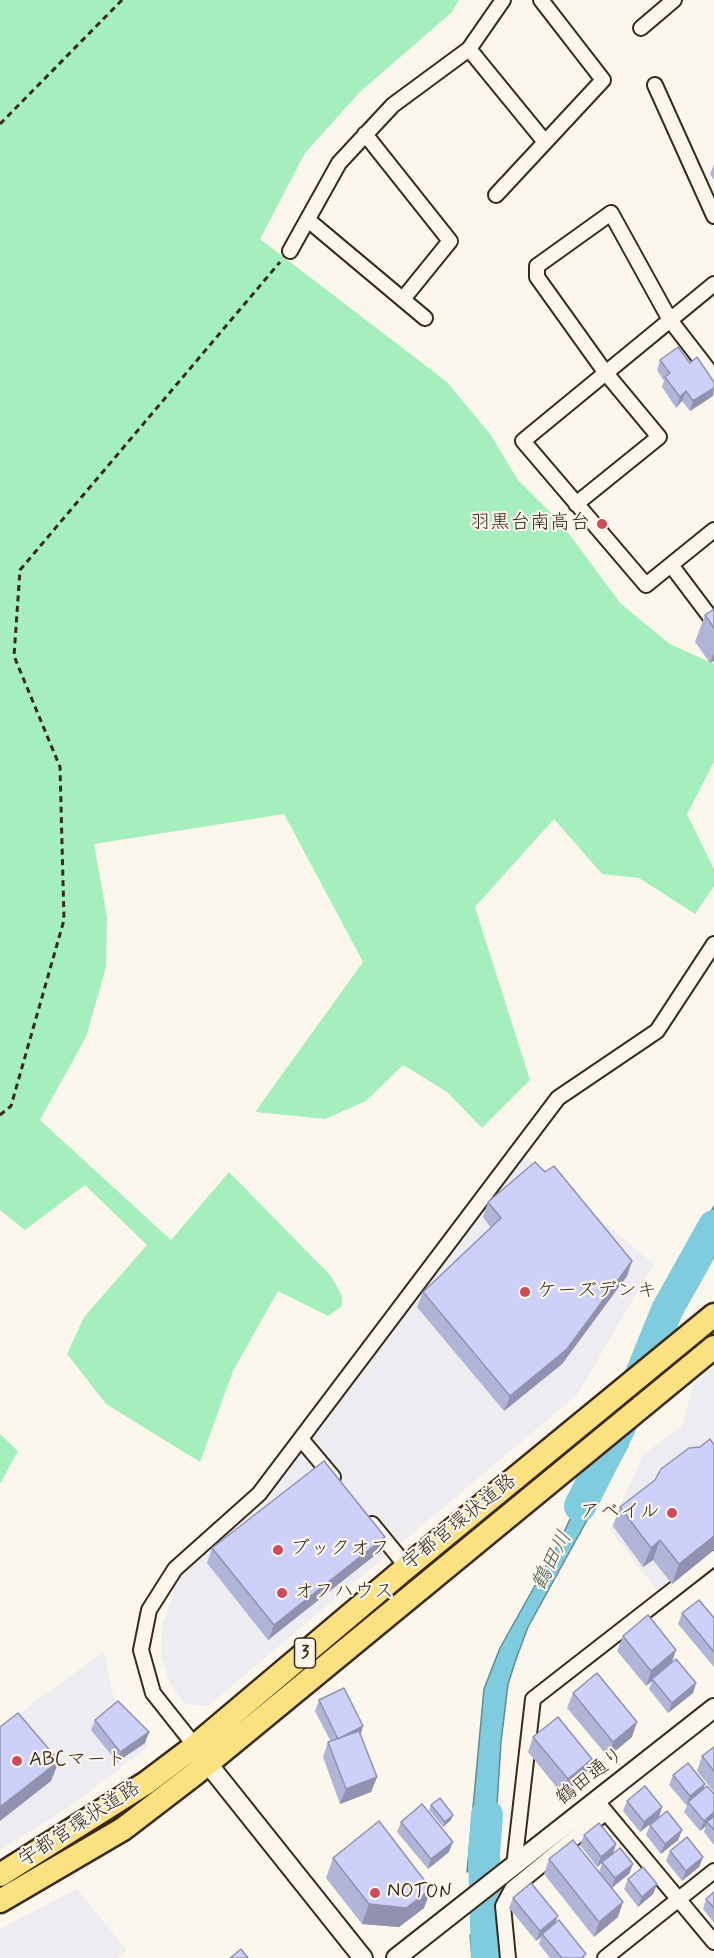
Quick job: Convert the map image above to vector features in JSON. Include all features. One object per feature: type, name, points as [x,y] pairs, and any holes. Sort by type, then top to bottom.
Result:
[{"type":"main road","name":"宇都宮環状道路","points":[[0,1901],[123,1829],[407,1567],[714,1314]]},
{"type":"main road","name":"宇都宮環状道路","points":[[0,1875],[146,1783],[201,1755],[582,1456],[714,1347]]},
{"type":"street","points":[[290,251],[339,163],[393,105],[469,50],[503,0]]},
{"type":"street","points":[[496,195],[603,80],[541,0]]},
{"type":"street","points":[[641,28],[674,0]]},
{"type":"street","points":[[469,50],[545,142]]},
{"type":"street","points":[[655,85],[714,216]]},
{"type":"street","points":[[365,134],[450,241],[403,299]]},
{"type":"street","points":[[576,504],[659,437],[605,372],[537,277],[537,266],[611,213],[670,320],[714,377]]},
{"type":"street","points":[[308,220],[425,318]]},
{"type":"street","points":[[714,284],[522,441],[646,585],[714,530]]},
{"type":"street","points":[[671,565],[714,622]]},
{"type":"street","points":[[363,1958],[153,1693],[141,1650],[149,1610],[175,1569],[259,1494],[558,1098],[657,1031],[714,944]]},
{"type":"street","points":[[701,964],[714,971]]},
{"type":"street","points":[[301,1439],[339,1484]]},
{"type":"street","points":[[362,1512],[407,1567]]},
{"type":"street","points":[[514,1866],[533,1699],[714,1558]]},
{"type":"street","name":"鶴田通り","points":[[396,1958],[514,1866],[601,1807],[714,1708]]},
{"type":"street","points":[[508,1958],[503,1906],[512,1888],[601,1807],[714,1942]]},
{"type":"street","points":[[605,1958],[714,1871]]},
{"type":"path","points":[[0,124],[122,0]]},
{"type":"path","points":[[0,1115],[11,1106],[64,920],[60,767],[14,656],[20,570],[290,251]]},
{"type":"shaded area","points":[[525,1156],[654,1264],[577,1395],[208,1706],[184,1704],[170,1683],[161,1656],[162,1626],[179,1578],[266,1501]]},
{"type":"shaded area","points":[[714,1367],[714,1549],[658,1592],[610,1529],[643,1455],[682,1426],[693,1385]]},
{"type":"shaded area","points":[[104,1652],[113,1695],[148,1747],[69,1807],[0,1850],[0,1731],[35,1701]]},
{"type":"shaded area","points":[[77,1889],[127,1950],[118,1958],[0,1958],[0,1929]]},
{"type":"green space","points":[[0,0],[459,0],[452,12],[360,92],[305,153],[260,239],[447,382],[490,434],[518,480],[561,523],[621,604],[670,644],[714,664],[714,762],[687,814],[714,869],[714,886],[695,914],[639,878],[602,874],[554,819],[475,907],[530,1080],[482,1128],[447,1092],[403,1065],[366,1101],[325,1119],[255,1112],[363,962],[284,814],[94,844],[107,917],[106,967],[86,1037],[40,1120],[171,1240],[229,1172],[331,1276],[342,1296],[342,1306],[328,1316],[278,1291],[233,1371],[200,1462],[106,1404],[67,1354],[84,1317],[147,1245],[85,1185],[25,1230],[0,1210]]},
{"type":"green space","points":[[0,1434],[18,1451],[0,1484]]},
{"type":"water","points":[[714,1206],[714,1250],[681,1310],[650,1333],[668,1288]]},
{"type":"water","points":[[628,1446],[528,1627],[508,1684],[501,1742],[494,1851],[467,1872],[484,1689],[500,1648],[560,1541],[589,1477]]},
{"type":"water","points":[[489,1921],[493,1958],[472,1958],[470,1935]]},
{"type":"building","points":[[678,347],[690,363],[697,357],[714,382],[714,388],[693,401],[686,391],[680,397],[665,377],[670,373],[660,360]]},
{"type":"building","points":[[714,609],[714,628],[705,615]]},
{"type":"building","name":"ケーズデンキ","points":[[535,1162],[545,1172],[554,1166],[632,1261],[567,1349],[510,1396],[423,1292],[501,1218],[488,1202]]},
{"type":"building","name":"アベイル","points":[[710,1439],[714,1445],[714,1536],[679,1564],[660,1540],[651,1548],[620,1507],[655,1480],[661,1469],[689,1448],[700,1447]]},
{"type":"building","points":[[324,1461],[385,1537],[274,1625],[212,1548]]},
{"type":"building","points":[[699,1600],[714,1618],[714,1652],[682,1613]]},
{"type":"building","points":[[648,1615],[676,1650],[651,1671],[623,1636]]},
{"type":"building","points":[[676,1659],[696,1683],[672,1703],[652,1679]]},
{"type":"building","points":[[597,1673],[637,1722],[613,1742],[573,1693]]},
{"type":"building","points":[[344,1688],[363,1726],[338,1739],[319,1700]]},
{"type":"building","points":[[118,1701],[149,1732],[120,1752],[95,1720]]},
{"type":"building","points":[[18,1713],[59,1761],[0,1807],[0,1727]]},
{"type":"building","points":[[558,1717],[592,1759],[568,1779],[533,1737]]},
{"type":"building","points":[[359,1731],[377,1777],[346,1789],[328,1742]]},
{"type":"building","points":[[714,1747],[714,1771],[702,1756]]},
{"type":"building","points":[[688,1763],[705,1784],[690,1796],[673,1775]]},
{"type":"building","points":[[645,1786],[662,1807],[644,1822],[627,1801]]},
{"type":"building","points":[[707,1786],[714,1794],[714,1812],[704,1821],[688,1802]]},
{"type":"building","points":[[440,1798],[453,1815],[445,1822],[431,1805]]},
{"type":"building","points":[[422,1804],[453,1842],[431,1859],[401,1822]]},
{"type":"building","points":[[667,1811],[682,1830],[665,1844],[650,1825]]},
{"type":"building","points":[[714,1816],[714,1830],[707,1822]]},
{"type":"building","points":[[379,1821],[431,1889],[406,1908],[369,1904],[333,1858]]},
{"type":"building","points":[[599,1823],[616,1844],[601,1857],[584,1835]]},
{"type":"building","points":[[687,1837],[703,1857],[686,1871],[670,1851]]},
{"type":"building","points":[[573,1840],[623,1902],[599,1922],[549,1859]]},
{"type":"building","points":[[620,1848],[633,1864],[615,1878],[602,1862]]},
{"type":"building","points":[[643,1867],[657,1884],[642,1897],[628,1879]]},
{"type":"building","points":[[531,1883],[558,1916],[540,1931],[513,1898]]},
{"type":"building","points":[[714,1892],[714,1908],[706,1899]]},
{"type":"building","points":[[559,1920],[586,1954],[581,1958],[562,1958],[542,1934]]},
{"type":"building","points":[[241,1949],[248,1958],[230,1958]]},
{"type":"waterway","name":"鶴田川","points":[[580,1506],[619,1429],[667,1310],[714,1226]]},
{"type":"waterway","name":"鶴田川","points":[[487,1815],[484,1854],[487,1958]]},
{"type":"place","name":"羽黒台南高台","points":[[602,524]]},
{"type":"place","name":"ケーズデンキ","points":[[525,1292]]},
{"type":"place","name":"アベイル","points":[[672,1513]]},
{"type":"place","name":"ブックオフ","points":[[278,1550]]},
{"type":"place","name":"オフハウス","points":[[282,1593]]},
{"type":"place","name":"ABCマート","points":[[17,1761]]},
{"type":"place","name":"NOTON","points":[[375,1893]]}]
